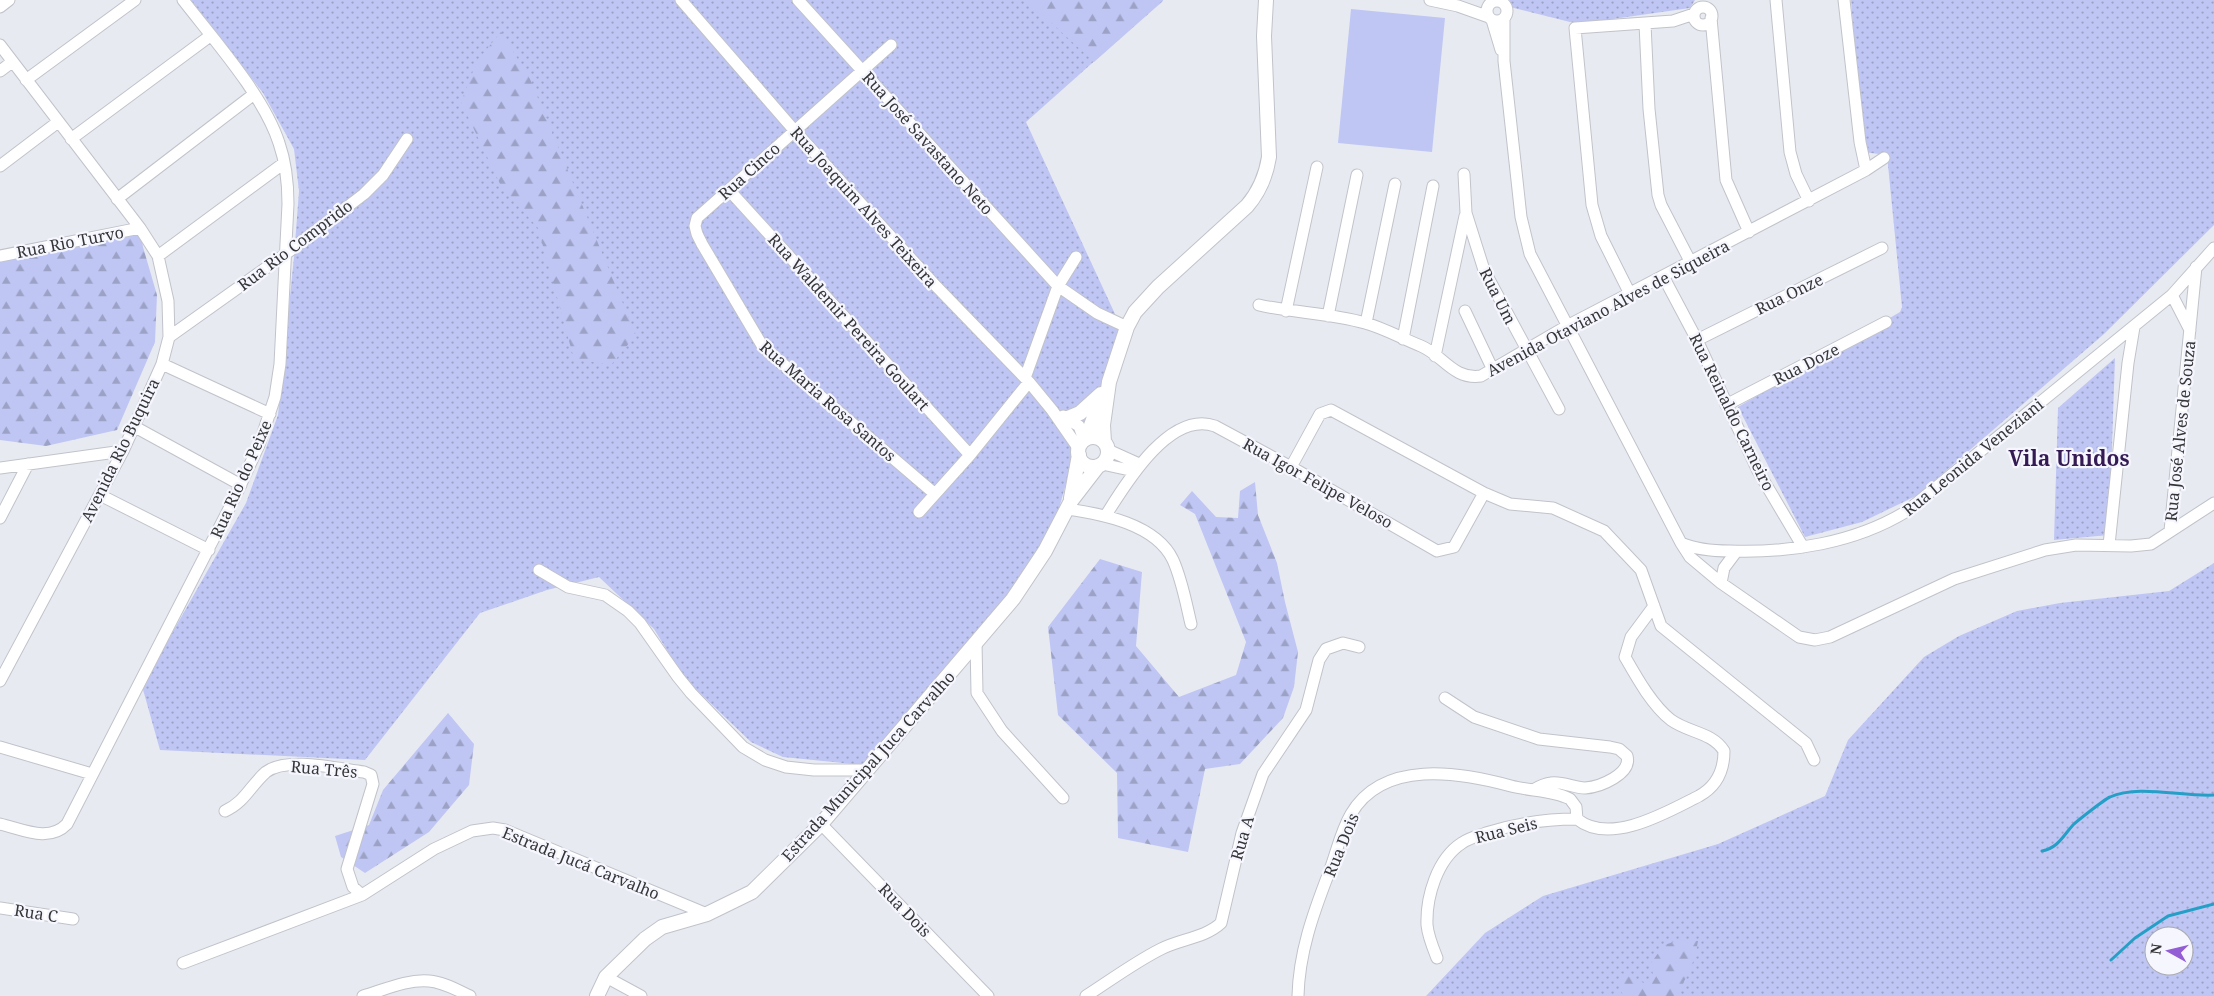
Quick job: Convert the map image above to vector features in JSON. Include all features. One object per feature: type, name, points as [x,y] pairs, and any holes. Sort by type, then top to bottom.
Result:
[{"type":"street","points":[[0,7],[9,0]]},
{"type":"street","points":[[26,80],[135,0]]},
{"type":"street","name":"Rua Rio do Peixe","points":[[0,824],[37,834],[57,832],[67,824],[241,485],[259,445],[275,397],[280,364],[286,253],[288,188],[284,163],[271,123],[254,94],[183,0]]},
{"type":"street","name":"Rua Joaquim Alves Teixeira","points":[[681,0],[794,130],[934,284],[1027,380],[1082,446]]},
{"type":"street","name":"Rua José Savastano Neto","points":[[798,0],[1058,286],[1097,313],[1127,327]]},
{"type":"street","points":[[1069,505],[1082,446],[1106,387],[1127,327],[1144,300],[1233,220],[1254,197],[1263,181],[1269,157],[1264,36],[1266,0]]},
{"type":"street","points":[[1776,0],[1790,152],[1796,174],[1809,201]]},
{"type":"street","points":[[1844,0],[1860,142],[1866,170]]},
{"type":"street","points":[[1438,1],[1458,6],[1498,21],[1504,18]]},
{"type":"street","points":[[1458,6],[1496,2],[1507,9],[1504,18],[1504,61],[1521,217],[1530,254],[1681,543],[1690,557],[1720,583],[1799,637],[1815,640],[1830,637],[1954,579],[2045,550],[2076,545],[2131,546],[2152,544],[2214,503]]},
{"type":"street","points":[[1496,2],[1487,10],[1504,61]]},
{"type":"street","points":[[1630,294],[1601,236],[1592,205],[1574,28],[1645,24],[1673,20],[1704,12],[1712,48],[1726,180],[1750,232]]},
{"type":"street","points":[[1645,24],[1649,109],[1658,195],[1661,205],[1690,262]]},
{"type":"street","points":[[71,139],[210,36]]},
{"type":"street","name":"Avenida Rio Buquira","points":[[0,45],[140,228],[158,256],[168,301],[169,337],[162,364],[135,427],[100,495],[1,675]]},
{"type":"street","name":"Rua Cinco","points":[[697,218],[891,45]]},
{"type":"street","points":[[0,71],[12,62]]},
{"type":"street","points":[[117,199],[254,94]]},
{"type":"street","points":[[0,166],[58,122]]},
{"type":"street","name":"Rua Rio Comprido","points":[[169,337],[286,253],[377,182],[407,139]]},
{"type":"street","name":"Avenida Otaviano Alves de Siqueira","points":[[1259,305],[1286,312],[1328,316],[1366,323],[1403,340],[1424,347],[1458,372],[1472,378],[1481,376],[1567,326],[1809,201],[1884,158]]},
{"type":"street","points":[[158,256],[284,163]]},
{"type":"street","points":[[1286,312],[1316,167]]},
{"type":"street","name":"Rua Um","points":[[1464,174],[1466,213],[1474,244],[1484,270],[1559,408]]},
{"type":"street","points":[[1328,316],[1357,175]]},
{"type":"street","points":[[1366,323],[1395,184]]},
{"type":"street","points":[[1403,340],[1433,186]]},
{"type":"street","name":"Rua Waldemir Pereira Goulart","points":[[729,190],[970,455]]},
{"type":"street","points":[[1435,356],[1466,213]]},
{"type":"street","name":"Rua Maria Rosa Santos","points":[[697,218],[695,226],[697,234],[763,347],[935,494]]},
{"type":"street","name":"Rua Rio Turvo","points":[[0,256],[140,228]]},
{"type":"street","name":"Rua Onze","points":[[1697,340],[1882,248]]},
{"type":"street","name":"Rua Leonida Veneziani","points":[[1681,543],[1692,548],[1736,552],[1786,550],[1850,536],[1886,523],[1907,511],[2134,327],[2172,295],[2214,248]]},
{"type":"street","points":[[919,512],[970,455],[1027,380],[1058,286],[1076,257]]},
{"type":"street","name":"Rua José Alves de Souza","points":[[2170,531],[2196,267]]},
{"type":"street","name":"Rua Reinaldo Carneiro","points":[[1663,276],[1697,340],[1758,470],[1803,547]]},
{"type":"street","name":"Rua José Alves de Souza","points":[[2172,295],[2190,330]]},
{"type":"street","points":[[1465,311],[1493,370]]},
{"type":"street","name":"Rua Doze","points":[[1726,405],[1886,322]]},
{"type":"street","points":[[2109,545],[2128,363],[2134,327]]},
{"type":"street","points":[[2113,344],[2128,363]]},
{"type":"street","points":[[162,364],[270,414]]},
{"type":"street","points":[[1068,418],[1086,409],[1106,387]]},
{"type":"street","points":[[1069,505],[1107,458],[1103,425],[1106,387]]},
{"type":"street","points":[[1052,410],[1080,426],[1084,463],[1093,466],[1136,468]]},
{"type":"street","points":[[1291,467],[1320,414],[1332,410],[1484,493],[1510,504],[1553,508],[1604,531],[1641,570],[1661,626],[1806,743],[1814,760]]},
{"type":"street","name":"Rua Igor Felipe Veloso","points":[[1106,515],[1136,468],[1177,432],[1191,424],[1202,422],[1215,426],[1291,467],[1437,550],[1454,547],[1484,493]]},
{"type":"street","points":[[135,427],[241,485]]},
{"type":"street","points":[[1082,446],[1096,437],[1136,468]]},
{"type":"street","points":[[0,468],[123,450]]},
{"type":"street","points":[[0,518],[28,464]]},
{"type":"street","points":[[100,495],[209,550]]},
{"type":"street","points":[[2174,502],[2179,508],[2197,514]]},
{"type":"street","points":[[1069,505],[1106,515],[1137,528],[1162,544],[1176,568],[1191,624]]},
{"type":"street","name":"Estrada Municipal Juca Carvalho","points":[[597,996],[606,977],[645,939],[662,926],[707,914],[752,892],[821,824],[1014,599],[1045,551],[1069,505]]},
{"type":"street","points":[[1720,583],[1724,568],[1736,552]]},
{"type":"street","points":[[539,570],[568,588],[604,595],[628,611],[640,623],[678,678],[743,747],[765,760],[795,768],[867,770]]},
{"type":"street","points":[[1576,813],[1583,824],[1612,829],[1630,827],[1700,796],[1718,780],[1724,750],[1718,742],[1707,736],[1686,730],[1670,719],[1638,679],[1625,657],[1631,637],[1654,606]]},
{"type":"street","points":[[976,642],[977,693],[1002,731],[1063,798]]},
{"type":"street","name":"Rua A","points":[[1086,996],[1161,949],[1183,939],[1214,929],[1221,923],[1242,833],[1258,785],[1263,774],[1306,710],[1319,660],[1326,649],[1343,643],[1359,647]]},
{"type":"street","points":[[1445,698],[1474,717],[1490,724],[1539,739],[1619,749],[1627,756],[1627,765],[1623,771],[1604,782],[1583,788],[1551,783],[1533,790]]},
{"type":"street","points":[[0,747],[92,774]]},
{"type":"street","name":"Rua Três","points":[[225,811],[237,806],[265,773],[282,765],[303,764],[364,772],[371,775],[373,784],[347,869],[353,887],[362,895]]},
{"type":"street","name":"Rua Dois","points":[[1298,996],[1303,951],[1313,914],[1344,827],[1365,796],[1388,782],[1420,774],[1436,773],[1472,777],[1565,796],[1570,799],[1576,813]]},
{"type":"street","name":"Rua Seis","points":[[1437,958],[1427,927],[1429,900],[1442,866],[1459,844],[1528,821],[1576,813]]},
{"type":"street","name":"Rua Dois","points":[[821,824],[988,996]]},
{"type":"street","name":"Estrada Jucá Carvalho","points":[[183,963],[362,895],[434,849],[472,831],[494,828],[505,830],[707,914]]},
{"type":"street","name":"Rua C","points":[[0,908],[73,919]]},
{"type":"street","points":[[606,977],[640,996]]},
{"type":"street","points":[[363,996],[419,981],[442,984],[470,996]]},
{"type":"green space","points":[[191,0],[1163,0],[1026,122],[1122,329],[1101,396],[1072,462],[1060,505],[1042,550],[1010,595],[863,765],[783,757],[751,742],[684,678],[654,629],[599,577],[547,590],[480,613],[365,760],[160,750],[142,686],[246,503],[278,415],[299,191],[294,149],[263,93]]},
{"type":"green space","points":[[1023,0],[1163,1],[1094,62],[1034,7]]},
{"type":"green space","points":[[1510,0],[1695,0],[1690,8],[1578,24],[1510,7]]},
{"type":"green space","points":[[1851,0],[2214,0],[2214,225],[2104,334],[1918,495],[1862,522],[1805,537],[1738,407],[1900,312],[1902,307],[1887,155],[1863,152]]},
{"type":"green space","points":[[1351,9],[1445,18],[1432,152],[1338,143]]},
{"type":"green space","points":[[501,32],[530,79],[636,335],[611,365],[574,359],[538,228],[501,186],[461,102],[477,61]]},
{"type":"green space","points":[[140,228],[143,247],[157,295],[155,342],[117,430],[46,446],[0,440],[0,256]]},
{"type":"green space","points":[[2115,358],[2109,535],[2054,540],[2058,408]]},
{"type":"green space","points":[[1255,482],[1258,515],[1277,563],[1298,652],[1294,687],[1283,718],[1240,764],[1205,769],[1188,852],[1118,838],[1117,773],[1058,715],[1048,627],[1100,559],[1142,572],[1136,646],[1179,697],[1236,675],[1246,642],[1195,514],[1180,505],[1192,491],[1216,517],[1238,518],[1240,491]]},
{"type":"green space","points":[[2214,563],[2214,996],[1426,996],[1485,933],[1543,896],[1718,844],[1825,796],[1848,740],[1924,657],[1959,636],[2017,611],[2060,603],[2169,591]]},
{"type":"green space","points":[[448,713],[474,744],[469,785],[429,832],[365,873],[341,857],[335,836],[369,825],[383,790]]},
{"type":"green space","points":[[1680,940],[1698,941],[1690,970],[1674,996],[1623,996],[1619,983],[1621,973],[1644,983],[1653,975],[1651,963],[1664,945]]},
{"type":"waterway","points":[[2042,851],[2056,844],[2085,815],[2110,797],[2121,793],[2147,791],[2214,795]]},
{"type":"waterway","points":[[2111,960],[2135,938],[2168,916],[2214,904]]},
{"type":"district","name":"Vila Unidos","points":[[2069,459]]}]
